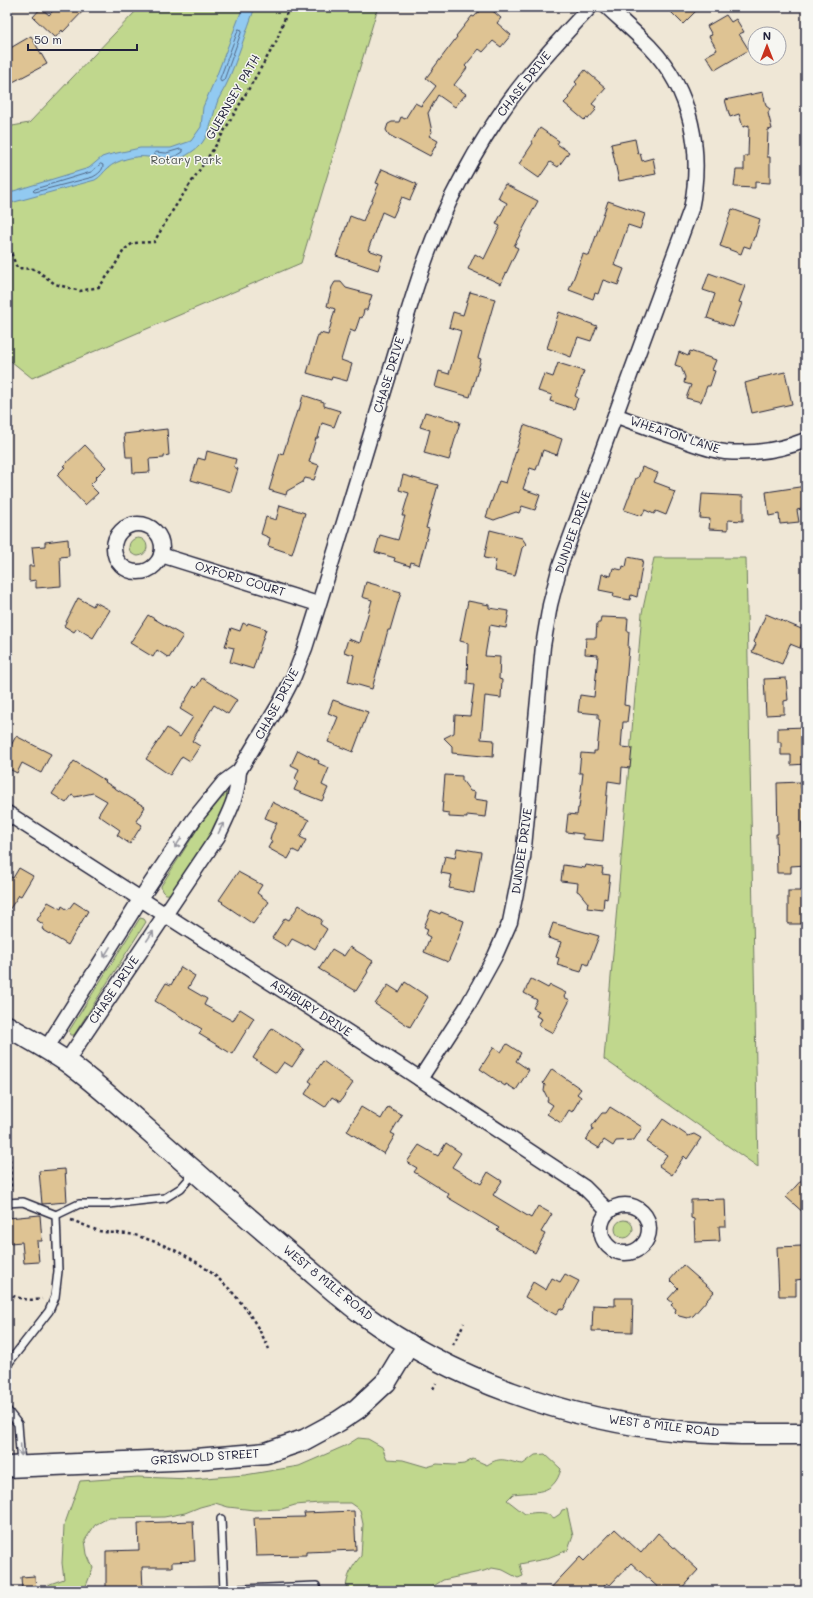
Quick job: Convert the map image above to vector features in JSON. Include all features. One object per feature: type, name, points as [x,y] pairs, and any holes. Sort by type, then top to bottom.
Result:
[{"type":"main road","name":"WEST 8 MILE ROAD","points":[[7,1026],[66,1062],[115,1101],[195,1172],[362,1313],[409,1344],[454,1368],[514,1394],[568,1410],[632,1425],[680,1431],[728,1434],[806,1434]]},
{"type":"main road","name":"GRISWOLD STREET","points":[[14,1467],[196,1459],[266,1453],[304,1440],[357,1409],[386,1382],[409,1344]]},
{"type":"street","name":"CHASE DRIVE","points":[[46,1049],[141,898],[194,819],[224,782],[239,771],[280,703],[294,676],[305,648],[403,329],[427,256],[441,221],[462,177],[502,111],[526,78],[590,7]]},
{"type":"street","name":"DUNDEE DRIVE","points":[[420,1079],[468,1006],[495,956],[510,922],[523,858],[542,660],[550,605],[560,566],[690,209],[695,182],[696,153],[692,125],[678,87],[668,70],[650,46],[607,7]]},
{"type":"street","name":"WHEATON LANE","points":[[615,415],[705,448],[724,452],[765,450],[785,447],[806,440]]},
{"type":"street","name":"OXFORD COURT","points":[[161,554],[318,604]]},
{"type":"street","name":"CHASE DRIVE","points":[[66,1062],[221,829],[233,805],[237,790],[239,771]]},
{"type":"street","name":"ASHBURY DRIVE","points":[[7,813],[141,898],[584,1187],[608,1211]]},
{"type":"lane","points":[[7,1202],[23,1202],[56,1215],[79,1204],[109,1204],[165,1198],[181,1188],[195,1172]]},
{"type":"lane","points":[[7,1365],[49,1311],[55,1297],[58,1271],[56,1215]]},
{"type":"lane","points":[[7,1410],[18,1424],[14,1467]]},
{"type":"lane","points":[[221,1519],[224,1590]]},
{"type":"lane","points":[[196,1591],[316,1586],[317,1591]]},
{"type":"path","name":"GUERNSEY PATH","points":[[7,230],[10,250],[17,268],[35,269],[55,284],[80,291],[99,286],[112,270],[124,250],[133,243],[154,242],[173,210],[216,145],[273,48],[289,7]]},
{"type":"path","points":[[7,1148],[10,1158],[11,1190]]},
{"type":"path","points":[[56,1215],[98,1230],[140,1236],[174,1249],[204,1266],[220,1278],[248,1311],[269,1350]]},
{"type":"path","points":[[7,1293],[16,1298],[31,1301],[48,1297]]},
{"type":"path","points":[[453,1345],[464,1323]]},
{"type":"path","points":[[433,1389],[436,1383]]},
{"type":"green space","name":"Rotary Park","points":[[137,7],[378,7],[301,263],[32,378],[7,358],[7,127],[29,123],[135,12]]},
{"type":"green space","points":[[134,538],[142,538],[147,543],[145,554],[142,556],[134,556],[129,551],[129,543]]},
{"type":"green space","points":[[654,558],[746,558],[758,1167],[604,1059],[642,613]]},
{"type":"green space","points":[[226,793],[230,794],[214,829],[172,893],[164,893],[161,886],[202,822]]},
{"type":"green space","points":[[140,918],[144,919],[146,922],[74,1035],[70,1035],[69,1031]]},
{"type":"green space","points":[[620,1220],[628,1220],[633,1225],[631,1236],[628,1238],[620,1238],[615,1233],[615,1225]]},
{"type":"green space","points":[[358,1438],[368,1439],[382,1447],[387,1459],[403,1460],[427,1467],[437,1464],[464,1464],[473,1459],[487,1465],[497,1460],[505,1460],[523,1464],[535,1455],[545,1454],[561,1469],[554,1484],[549,1488],[536,1492],[513,1494],[507,1500],[525,1514],[541,1513],[547,1514],[554,1518],[560,1514],[562,1510],[567,1509],[573,1536],[568,1550],[545,1559],[520,1564],[523,1576],[518,1578],[503,1570],[492,1568],[443,1580],[426,1591],[346,1591],[350,1572],[361,1556],[363,1524],[360,1510],[350,1503],[320,1503],[295,1505],[282,1509],[254,1510],[228,1507],[215,1503],[185,1513],[164,1517],[108,1518],[95,1525],[85,1540],[87,1554],[93,1568],[84,1591],[46,1591],[45,1588],[50,1584],[64,1579],[62,1563],[64,1526],[80,1481],[138,1477],[191,1479],[245,1475],[299,1466],[347,1445]]},
{"type":"water","points":[[243,7],[255,7],[232,72],[218,100],[208,133],[197,148],[191,153],[172,162],[161,162],[152,158],[143,157],[127,159],[112,165],[95,180],[7,204],[7,193],[89,168],[102,157],[140,148],[171,148],[191,141],[201,127],[203,107]]},
{"type":"building","points":[[57,7],[87,7],[63,32],[62,30],[55,38],[33,17],[41,8],[49,15]]},
{"type":"building","points":[[483,7],[488,7],[501,18],[497,23],[511,35],[501,47],[493,41],[483,52],[479,49],[465,66],[467,68],[454,85],[466,94],[455,107],[438,95],[428,113],[432,132],[429,136],[438,141],[430,156],[389,135],[386,130],[388,124],[392,122],[399,122],[401,117],[405,119],[415,103],[421,106],[436,86],[426,78],[472,16],[474,17]]},
{"type":"building","points":[[666,7],[700,7],[683,24]]},
{"type":"building","points":[[726,15],[731,22],[736,19],[744,32],[739,34],[747,47],[747,51],[715,70],[706,56],[717,50],[709,36],[712,35],[707,26]]},
{"type":"building","points":[[31,36],[47,64],[11,83],[7,75],[7,50]]},
{"type":"building","points":[[585,70],[606,88],[592,104],[596,107],[594,109],[596,110],[588,119],[586,118],[584,120],[564,103],[569,98],[568,97],[577,84],[575,82]]},
{"type":"building","points":[[763,92],[766,106],[770,109],[768,113],[772,129],[768,130],[767,157],[770,157],[770,183],[755,182],[755,188],[734,187],[736,170],[744,170],[744,156],[748,156],[749,125],[743,127],[739,114],[730,117],[725,100]]},
{"type":"building","points":[[540,128],[559,141],[557,144],[569,152],[558,167],[550,162],[539,178],[519,164],[533,143],[531,142]]},
{"type":"building","points":[[635,139],[638,154],[640,153],[642,161],[653,158],[656,174],[619,181],[611,144]]},
{"type":"building","points":[[382,169],[417,184],[410,200],[402,197],[393,217],[382,212],[368,250],[383,255],[378,270],[336,256],[350,216],[363,221],[379,184],[376,183]]},
{"type":"building","points":[[505,184],[538,201],[514,246],[518,248],[501,284],[468,269],[475,254],[484,259],[500,226],[496,224],[507,203],[498,198]]},
{"type":"building","points":[[608,201],[645,214],[640,229],[628,225],[614,265],[624,269],[618,285],[603,280],[598,294],[595,293],[593,299],[569,290],[583,254],[589,256]]},
{"type":"building","points":[[732,209],[760,219],[750,248],[744,246],[741,254],[720,246]]},
{"type":"building","points":[[709,273],[745,286],[739,302],[742,303],[733,327],[707,318],[715,294],[703,290]]},
{"type":"building","points":[[335,282],[341,282],[346,288],[372,295],[367,310],[364,310],[362,318],[360,317],[355,332],[350,330],[341,360],[352,364],[347,381],[332,377],[331,380],[307,373],[318,335],[320,335],[320,333],[328,335],[335,309],[327,306],[332,287]]},
{"type":"building","points":[[470,292],[495,299],[478,358],[481,359],[470,397],[435,387],[439,371],[449,374],[461,331],[449,327],[453,312],[463,315]]},
{"type":"building","points":[[559,312],[597,326],[591,341],[578,337],[571,357],[547,348]]},
{"type":"building","points":[[690,351],[716,360],[712,370],[715,371],[710,386],[707,386],[701,402],[686,398],[691,385],[684,383],[685,377],[681,367],[675,365],[679,352],[688,356]]},
{"type":"building","points":[[558,363],[584,371],[575,396],[578,398],[574,409],[550,401],[552,395],[538,391],[544,374],[553,377]]},
{"type":"building","points":[[785,372],[792,404],[752,413],[745,383],[759,379],[758,378]]},
{"type":"building","points":[[303,395],[324,402],[324,406],[340,411],[334,427],[322,423],[318,438],[316,438],[309,462],[319,465],[314,480],[305,478],[303,482],[287,491],[286,495],[269,490],[280,453],[283,454],[297,411],[299,411]]},
{"type":"building","points":[[425,412],[460,422],[449,460],[424,453],[430,430],[420,427]]},
{"type":"building","points":[[524,425],[562,439],[557,455],[543,450],[536,470],[530,468],[523,489],[540,495],[535,510],[522,506],[519,513],[516,512],[494,520],[486,517],[499,481],[506,483]]},
{"type":"building","points":[[167,429],[169,455],[164,456],[164,458],[149,459],[150,472],[133,473],[132,457],[126,457],[124,434]]},
{"type":"building","points":[[85,445],[106,467],[90,485],[98,493],[85,505],[57,475],[65,467],[63,466]]},
{"type":"building","points":[[207,451],[236,459],[234,467],[238,469],[231,492],[191,480],[198,458],[205,460]]},
{"type":"building","points":[[642,467],[658,473],[654,482],[670,488],[669,490],[675,492],[666,515],[656,511],[654,514],[645,510],[642,516],[624,510],[636,478],[638,478]]},
{"type":"building","points":[[403,475],[438,485],[426,528],[429,529],[419,565],[411,562],[410,566],[394,561],[395,558],[375,552],[380,535],[398,540],[405,516],[402,516],[409,493],[399,490]]},
{"type":"building","points":[[806,486],[806,508],[797,510],[799,522],[780,524],[779,514],[769,516],[766,492]]},
{"type":"building","points":[[702,494],[743,496],[743,521],[728,520],[728,530],[709,529],[710,519],[700,518]]},
{"type":"building","points":[[280,505],[305,513],[292,554],[268,546],[270,538],[261,534],[266,517],[276,520]]},
{"type":"building","points":[[490,530],[522,538],[526,544],[522,548],[515,576],[494,571],[496,560],[484,558]]},
{"type":"building","points":[[68,539],[69,556],[60,557],[61,586],[36,588],[36,580],[29,581],[29,566],[34,566],[32,547],[45,546],[45,542]]},
{"type":"building","points":[[628,557],[643,560],[637,597],[631,595],[630,600],[613,597],[614,593],[599,590],[602,574],[611,576],[613,568],[622,570],[623,566],[626,567]]},
{"type":"building","points":[[366,582],[401,592],[390,630],[388,630],[372,689],[348,682],[354,655],[344,652],[348,639],[360,643],[372,600],[362,597]]},
{"type":"building","points":[[78,598],[93,606],[95,602],[110,610],[93,638],[77,628],[74,632],[64,626]]},
{"type":"building","points":[[468,601],[489,605],[489,608],[509,611],[506,628],[490,625],[485,656],[500,657],[499,679],[502,680],[501,698],[485,696],[481,739],[494,740],[493,757],[452,753],[452,746],[444,738],[454,733],[455,715],[470,716],[474,685],[467,684],[468,643],[460,641]]},
{"type":"building","points":[[766,614],[806,631],[800,648],[790,644],[782,664],[752,652],[756,644],[754,642]]},
{"type":"building","points":[[148,615],[183,636],[169,658],[157,650],[153,657],[130,643]]},
{"type":"building","points":[[601,617],[628,618],[627,631],[629,631],[629,648],[624,705],[629,706],[627,722],[623,722],[621,747],[632,748],[630,768],[622,767],[621,783],[608,781],[603,841],[583,839],[583,834],[566,832],[568,814],[577,815],[579,808],[583,773],[579,773],[581,753],[594,754],[594,751],[597,751],[600,720],[598,719],[598,714],[578,712],[580,695],[594,697],[598,655],[585,654],[586,638],[596,638],[597,623],[600,623]]},
{"type":"building","points":[[243,623],[247,625],[248,623],[266,629],[253,669],[230,662],[234,648],[225,646],[231,628],[240,631]]},
{"type":"building","points":[[202,678],[237,700],[228,714],[214,705],[192,741],[200,746],[190,761],[182,756],[170,775],[146,759],[167,728],[180,737],[193,717],[180,709],[194,686],[196,688]]},
{"type":"building","points":[[786,678],[788,700],[784,701],[784,714],[766,715],[764,679]]},
{"type":"building","points":[[333,700],[368,712],[353,752],[328,742],[338,717],[328,713]]},
{"type":"building","points":[[806,727],[806,764],[791,765],[791,755],[781,755],[781,742],[778,742],[778,728]]},
{"type":"building","points":[[16,736],[51,754],[41,773],[22,763],[17,773],[7,768],[7,753]]},
{"type":"building","points":[[298,750],[329,768],[322,785],[328,788],[322,801],[294,790],[298,781],[295,779],[299,769],[291,765]]},
{"type":"building","points":[[74,761],[145,807],[136,821],[142,825],[130,844],[117,835],[120,830],[98,815],[107,801],[93,793],[75,797],[72,795],[66,803],[52,794]]},
{"type":"building","points":[[445,775],[462,776],[462,780],[470,791],[475,792],[474,799],[488,801],[486,817],[467,815],[467,818],[449,817],[449,813],[442,812]]},
{"type":"building","points":[[801,782],[801,788],[806,788],[806,822],[802,822],[803,847],[806,847],[806,865],[791,866],[791,873],[777,873],[777,783]]},
{"type":"building","points":[[272,802],[309,820],[300,837],[306,840],[299,853],[293,850],[288,859],[268,848],[272,841],[270,840],[271,835],[277,823],[265,818]]},
{"type":"building","points":[[457,848],[481,852],[474,893],[449,888],[452,875],[441,873],[445,856],[455,858]]},
{"type":"building","points":[[563,865],[585,868],[586,865],[603,868],[602,874],[610,875],[607,899],[604,898],[603,910],[587,908],[588,903],[577,891],[578,883],[561,881]]},
{"type":"building","points":[[19,868],[33,876],[21,896],[19,895],[7,913],[7,875],[13,878]]},
{"type":"building","points":[[238,872],[262,885],[257,893],[269,902],[253,924],[219,900]]},
{"type":"building","points":[[788,891],[806,891],[806,924],[788,924]]},
{"type":"building","points":[[48,902],[61,909],[62,906],[68,910],[74,902],[88,911],[68,945],[42,929],[44,925],[37,920]]},
{"type":"building","points":[[299,905],[322,920],[320,924],[327,929],[315,949],[307,944],[306,946],[292,939],[287,947],[272,938],[285,918],[289,920]]},
{"type":"building","points":[[431,910],[440,914],[441,912],[464,921],[448,962],[424,952],[430,937],[426,935],[428,929],[424,927]]},
{"type":"building","points":[[553,923],[599,936],[588,965],[584,963],[581,972],[557,965],[559,958],[556,957],[561,942],[548,938]]},
{"type":"building","points":[[350,947],[373,961],[356,991],[319,969],[332,949],[344,956]]},
{"type":"building","points":[[181,967],[195,976],[188,988],[207,999],[204,1005],[233,1021],[240,1009],[254,1018],[232,1054],[199,1034],[202,1029],[155,1001],[166,983],[171,985]]},
{"type":"building","points":[[531,979],[548,988],[550,985],[566,993],[564,997],[570,1000],[553,1033],[538,1025],[542,1019],[536,1016],[539,1011],[533,1008],[537,1000],[524,993]]},
{"type":"building","points":[[405,982],[428,997],[410,1027],[375,1004],[388,985],[399,992]]},
{"type":"building","points":[[272,1028],[304,1049],[292,1067],[284,1062],[276,1073],[253,1058]]},
{"type":"building","points":[[507,1044],[521,1053],[516,1061],[529,1070],[516,1090],[506,1084],[505,1086],[480,1069],[494,1047],[501,1052]]},
{"type":"building","points":[[323,1061],[353,1083],[340,1102],[332,1097],[325,1107],[305,1094],[312,1083],[309,1081]]},
{"type":"building","points":[[552,1069],[581,1089],[577,1094],[581,1097],[572,1112],[569,1110],[561,1123],[547,1114],[553,1105],[547,1101],[548,1099],[544,1091],[545,1085],[543,1083]]},
{"type":"building","points":[[361,1107],[381,1119],[388,1107],[402,1115],[391,1133],[395,1135],[384,1154],[347,1131]]},
{"type":"building","points":[[610,1107],[642,1127],[634,1140],[616,1141],[613,1146],[604,1140],[599,1148],[586,1140],[593,1129],[592,1126],[602,1113],[606,1113]]},
{"type":"building","points":[[663,1119],[688,1136],[694,1134],[701,1138],[687,1159],[684,1156],[672,1175],[659,1166],[667,1155],[647,1142]]},
{"type":"building","points":[[446,1143],[461,1153],[452,1167],[481,1184],[488,1172],[502,1181],[493,1195],[531,1218],[538,1206],[552,1214],[541,1232],[545,1234],[535,1253],[497,1230],[499,1228],[447,1197],[449,1194],[414,1172],[417,1168],[407,1162],[419,1145],[438,1156]]},
{"type":"building","points":[[65,1169],[67,1202],[42,1204],[39,1171]]},
{"type":"building","points":[[806,1175],[806,1215],[786,1197]]},
{"type":"building","points":[[725,1199],[726,1226],[719,1226],[720,1241],[695,1242],[694,1219],[691,1218],[691,1200]]},
{"type":"building","points":[[40,1215],[42,1241],[37,1241],[39,1262],[24,1263],[22,1242],[10,1243],[8,1218]]},
{"type":"building","points":[[802,1246],[803,1279],[796,1280],[796,1296],[779,1296],[777,1247]]},
{"type":"building","points":[[683,1265],[714,1292],[693,1316],[687,1318],[679,1316],[675,1312],[676,1309],[671,1305],[673,1303],[668,1299],[678,1288],[670,1280]]},
{"type":"building","points":[[565,1274],[579,1281],[563,1310],[560,1308],[556,1315],[525,1297],[533,1282],[546,1290],[552,1278],[560,1282]]},
{"type":"building","points":[[615,1298],[633,1298],[632,1332],[592,1331],[593,1305],[615,1306]]},
{"type":"building","points":[[354,1511],[356,1550],[306,1552],[306,1555],[256,1556],[254,1518],[305,1517],[304,1513]]},
{"type":"building","points":[[193,1521],[195,1561],[172,1562],[172,1567],[142,1567],[143,1591],[106,1591],[106,1551],[139,1550],[138,1523]]},
{"type":"building","points":[[615,1529],[641,1553],[658,1533],[698,1570],[679,1591],[662,1591],[631,1563],[610,1585],[607,1583],[600,1591],[548,1591],[580,1557],[584,1561]]},
{"type":"building","points":[[35,1576],[36,1591],[22,1591],[21,1577]]}]
